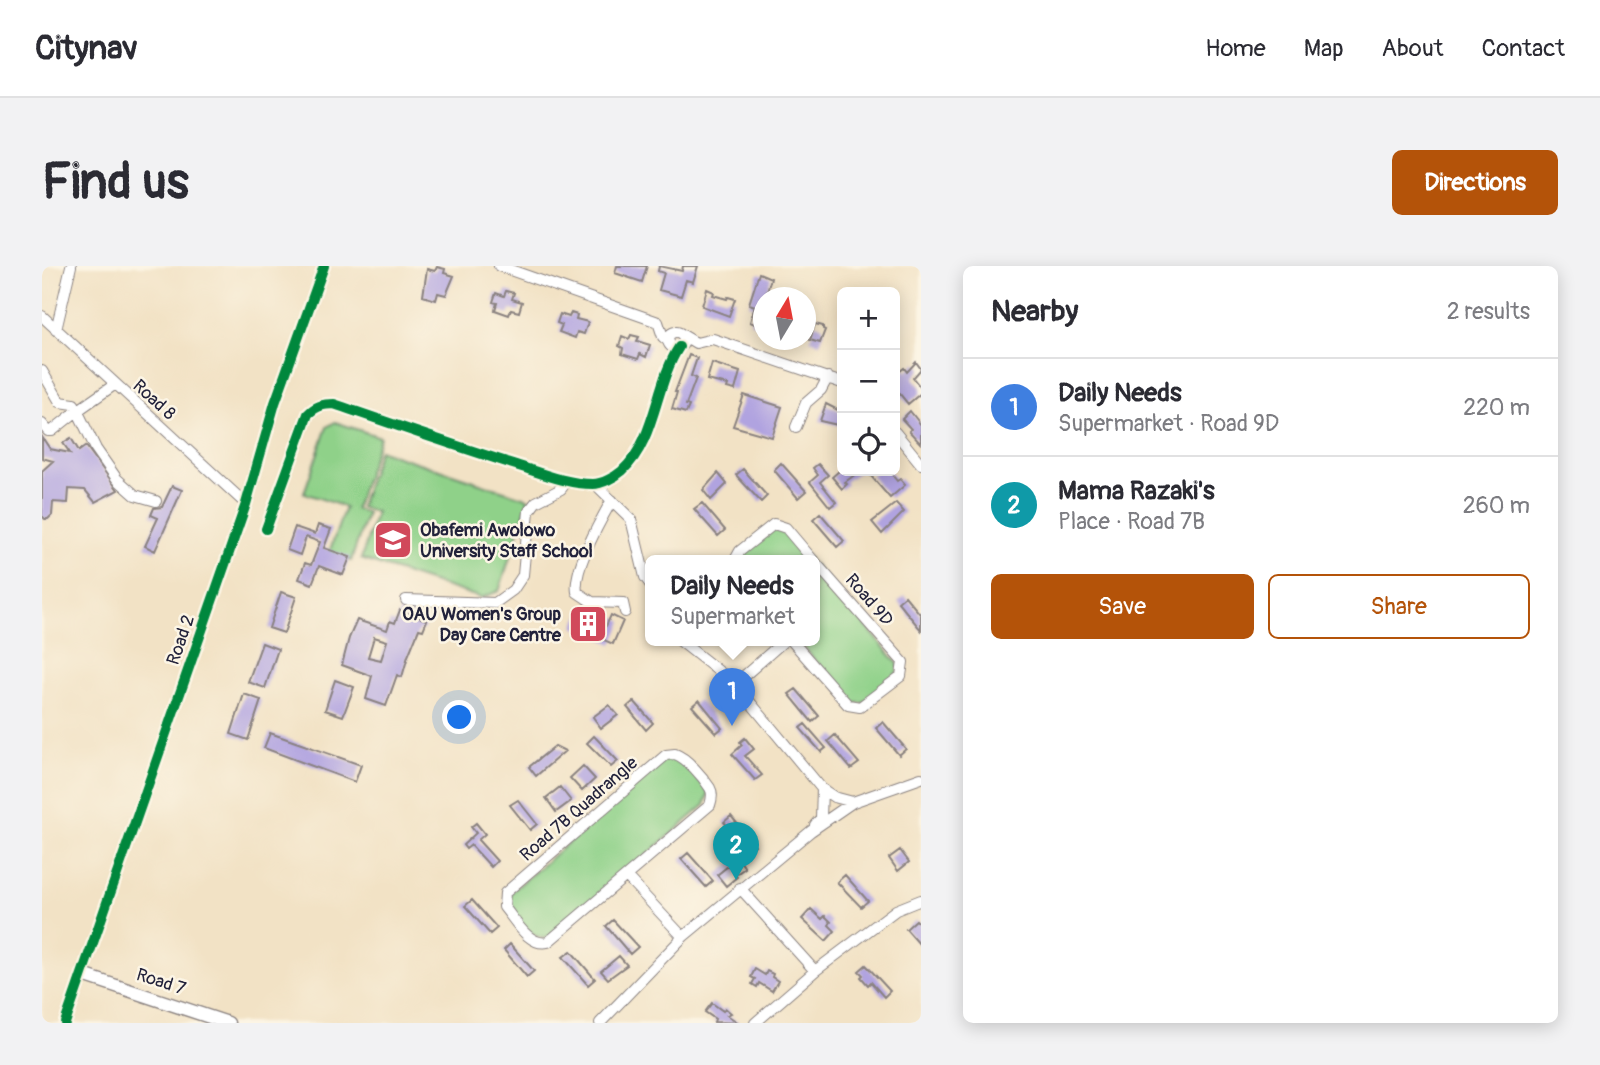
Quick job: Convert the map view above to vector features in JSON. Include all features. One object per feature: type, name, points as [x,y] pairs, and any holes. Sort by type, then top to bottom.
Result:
[{"type":"street","points":[[56,330],[71,266]]},
{"type":"street","name":"Road 2","points":[[65,1023],[246,504],[275,403],[324,266]]},
{"type":"street","points":[[505,267],[658,322],[663,332],[678,333],[696,343],[713,340],[837,381]]},
{"type":"street","name":"Road 8","points":[[42,317],[246,504]]},
{"type":"street","points":[[658,322],[663,337],[674,345],[696,347],[713,340]]},
{"type":"street","points":[[596,485],[622,471],[642,442],[674,345],[670,335],[678,333]]},
{"type":"street","points":[[42,371],[60,402],[74,404],[96,449],[117,479],[135,495],[156,501]]},
{"type":"street","points":[[796,427],[806,403],[821,390],[828,377]]},
{"type":"street","points":[[42,424],[48,431],[52,431],[114,385]]},
{"type":"street","points":[[266,529],[308,414],[315,407],[334,404],[473,452],[567,481],[596,485],[631,519],[645,577]]},
{"type":"street","points":[[900,438],[921,464]]},
{"type":"street","points":[[405,600],[495,603],[513,590],[523,575],[529,511],[536,502],[561,489],[567,481]]},
{"type":"street","points":[[612,500],[598,524],[575,582],[577,592],[592,602],[623,603],[625,612]]},
{"type":"street","name":"Road 9D","points":[[738,555],[774,524],[786,528],[810,555]]},
{"type":"street","name":"Road 9D","points":[[796,646],[848,705],[854,707],[860,707],[901,676],[903,663],[820,567]]},
{"type":"street","points":[[687,646],[735,684],[822,789],[834,797],[853,802]]},
{"type":"street","points":[[735,684],[778,646]]},
{"type":"street","name":"Road 7B Quadrangle","points":[[666,755],[682,756],[711,789],[710,805],[627,877],[548,942],[540,944],[533,941],[504,906],[505,893],[666,755]]},
{"type":"street","points":[[600,1023],[683,937],[811,831],[853,802],[921,778]]},
{"type":"street","points":[[811,831],[821,818],[822,789]]},
{"type":"street","points":[[627,877],[683,937]]},
{"type":"street","points":[[740,888],[815,971]]},
{"type":"street","points":[[755,1023],[815,971],[896,910],[921,900]]},
{"type":"street","name":"Road 7","points":[[83,975],[228,1023]]},
{"type":"green space","points":[[335,422],[380,437],[355,509],[367,513],[351,561],[329,553],[345,507],[304,493],[327,427]]},
{"type":"green space","points":[[379,450],[529,499],[499,591],[481,598],[361,559],[376,512],[360,507]]},
{"type":"green space","points":[[775,528],[781,528],[805,555],[741,555]]},
{"type":"green space","points":[[820,571],[899,665],[895,678],[863,703],[850,703],[803,646],[820,646]]},
{"type":"green space","points":[[667,757],[681,759],[709,792],[705,805],[551,937],[538,937],[532,933],[508,905],[509,894]]},
{"type":"building","points":[[617,266],[647,266],[642,282],[615,273]]},
{"type":"building","points":[[659,266],[682,271],[683,266],[698,266],[693,282],[686,280],[681,296],[659,290],[664,273],[658,271]]},
{"type":"building","points":[[437,267],[454,276],[446,295],[438,293],[436,300],[423,296],[427,269],[435,271]]},
{"type":"building","points":[[759,273],[771,278],[768,287],[754,287]]},
{"type":"building","points":[[707,289],[714,292],[713,295],[735,299],[729,316],[702,306]]},
{"type":"building","points":[[506,291],[514,293],[512,299],[522,302],[519,312],[511,310],[509,315],[495,310],[497,303],[493,302],[496,293],[504,296]]},
{"type":"building","points":[[571,313],[577,315],[576,319],[588,322],[584,334],[577,332],[575,338],[559,332],[562,325],[557,323],[560,314],[569,317]]},
{"type":"building","points":[[816,324],[823,326],[825,330],[820,343],[816,342]]},
{"type":"building","points":[[631,335],[639,337],[637,341],[650,345],[646,357],[640,354],[638,359],[622,354],[623,348],[619,346],[622,336],[629,339]]},
{"type":"building","points":[[689,355],[697,358],[691,376],[696,378],[686,405],[689,406],[686,413],[672,409],[675,392]]},
{"type":"building","points":[[916,362],[921,369],[913,378],[921,388],[921,393],[908,404],[900,394],[900,371],[904,368],[907,372]]},
{"type":"building","points":[[712,363],[740,372],[735,390],[727,388],[728,385],[707,380]]},
{"type":"building","points":[[744,395],[782,407],[772,437],[733,426]]},
{"type":"building","points":[[826,404],[837,410],[837,425],[820,421]]},
{"type":"building","points":[[910,411],[921,425],[921,444],[902,419]]},
{"type":"building","points":[[42,437],[50,449],[70,453],[63,443],[71,438],[79,451],[86,446],[118,490],[95,502],[85,490],[69,489],[68,503],[53,502],[52,515],[45,519],[42,516],[42,471],[53,461],[42,458]]},
{"type":"building","points":[[781,463],[806,491],[798,498],[774,470]]},
{"type":"building","points":[[818,464],[828,475],[820,482],[836,502],[830,507],[810,482],[818,475],[813,468]]},
{"type":"building","points":[[743,469],[767,496],[761,502],[736,475]]},
{"type":"building","points":[[718,473],[727,484],[711,500],[703,490]]},
{"type":"building","points":[[837,473],[837,476],[853,476],[845,482],[847,484],[842,489],[832,477]]},
{"type":"building","points":[[871,476],[893,476],[897,481],[900,479],[905,485],[890,498]]},
{"type":"building","points":[[172,486],[182,490],[155,551],[145,546],[158,518],[151,515],[154,508],[162,507]]},
{"type":"building","points":[[702,503],[725,530],[718,536],[694,509]]},
{"type":"building","points":[[896,503],[904,512],[882,534],[872,522]]},
{"type":"building","points":[[820,513],[844,541],[837,547],[813,519]]},
{"type":"building","points":[[318,525],[331,529],[324,548],[350,557],[343,575],[319,566],[312,584],[299,579],[305,563],[311,565],[320,542],[306,537],[300,555],[287,550],[295,527],[315,534]]},
{"type":"building","points":[[281,592],[296,597],[284,633],[269,628]]},
{"type":"building","points":[[905,596],[921,615],[921,630],[898,602]]},
{"type":"building","name":"OAU Women's Group Day Care Centre","points":[[584,605],[599,610],[594,621],[606,626],[611,615],[623,621],[613,644],[574,627]]},
{"type":"building","points":[[400,610],[427,620],[423,630],[419,629],[402,677],[397,675],[386,706],[366,699],[372,676],[342,665],[357,620],[387,630],[390,621],[395,623]],"holes":[[[374,637],[387,641],[381,660],[368,657]]]},
{"type":"building","points":[[262,643],[278,649],[265,688],[248,682]]},
{"type":"building","points":[[335,680],[354,687],[343,716],[325,710]]},
{"type":"building","points":[[796,689],[819,716],[812,722],[789,694]]},
{"type":"building","points":[[244,694],[261,700],[248,740],[231,734]]},
{"type":"building","points":[[699,700],[722,728],[716,733],[692,706]]},
{"type":"building","points":[[634,701],[653,723],[646,730],[627,707]]},
{"type":"building","points":[[609,705],[618,715],[601,728],[593,717]]},
{"type":"building","points":[[883,722],[906,749],[899,755],[876,728]]},
{"type":"building","points":[[805,724],[826,748],[821,752],[800,728]]},
{"type":"building","points":[[270,733],[361,765],[355,782],[264,748]]},
{"type":"building","points":[[835,735],[859,763],[851,769],[828,741]]},
{"type":"building","points":[[594,736],[618,761],[611,767],[587,743]]},
{"type":"building","points":[[745,738],[754,749],[745,756],[762,775],[755,780],[732,754]]},
{"type":"building","points":[[555,746],[565,751],[536,776],[529,767]]},
{"type":"building","points":[[583,766],[595,779],[582,791],[570,778]]},
{"type":"building","points":[[560,787],[571,801],[556,812],[546,798]]},
{"type":"building","points":[[518,800],[537,824],[530,830],[510,805]]},
{"type":"building","points":[[731,816],[755,845],[749,850],[724,822]]},
{"type":"building","points":[[476,823],[485,834],[478,840],[497,861],[491,867],[471,845],[466,849],[463,845],[476,833],[471,827]]},
{"type":"building","points":[[900,850],[909,862],[898,871],[889,858]]},
{"type":"building","points":[[688,853],[713,881],[706,887],[681,859]]},
{"type":"building","points":[[738,858],[745,868],[726,886],[717,875]]},
{"type":"building","points":[[845,875],[868,901],[861,907],[837,882]]},
{"type":"building","points":[[472,900],[497,928],[490,934],[465,906]]},
{"type":"building","points":[[811,909],[822,919],[825,916],[831,922],[829,925],[835,931],[826,941],[802,919]]},
{"type":"building","points":[[613,920],[638,947],[630,954],[606,926]]},
{"type":"building","points":[[916,920],[921,925],[921,946],[906,929]]},
{"type":"building","points":[[510,944],[534,971],[527,977],[504,950]]},
{"type":"building","points":[[571,951],[595,979],[588,985],[563,957]]},
{"type":"building","points":[[619,956],[627,965],[608,979],[601,971]]},
{"type":"building","points":[[866,965],[890,991],[884,997],[871,982],[868,985],[861,977],[863,975],[859,971]]},
{"type":"building","points":[[755,969],[765,975],[767,971],[773,974],[772,977],[778,981],[772,991],[759,983],[757,987],[752,984],[755,979],[751,977]]},
{"type":"building","points":[[712,1003],[723,1011],[725,1008],[731,1013],[727,1015],[739,1023],[714,1022],[715,1019],[705,1012]]},
{"type":"cycle path","points":[[65,1023],[246,504],[275,403],[324,266]]},
{"type":"cycle path","points":[[266,529],[308,414],[326,404],[334,404],[544,475],[583,484],[608,480],[622,471],[642,444],[671,362],[679,347]]},
{"type":"place","name":"Obafemi Awolowo University Staff School","points":[[393,540]]},
{"type":"place","name":"OAU Women's Group Day Care Centre","points":[[588,624]]},
{"type":"place","name":"Daily Needs","points":[[732,726]]},
{"type":"place","name":"Mama Razaki's","points":[[736,880]]}]
